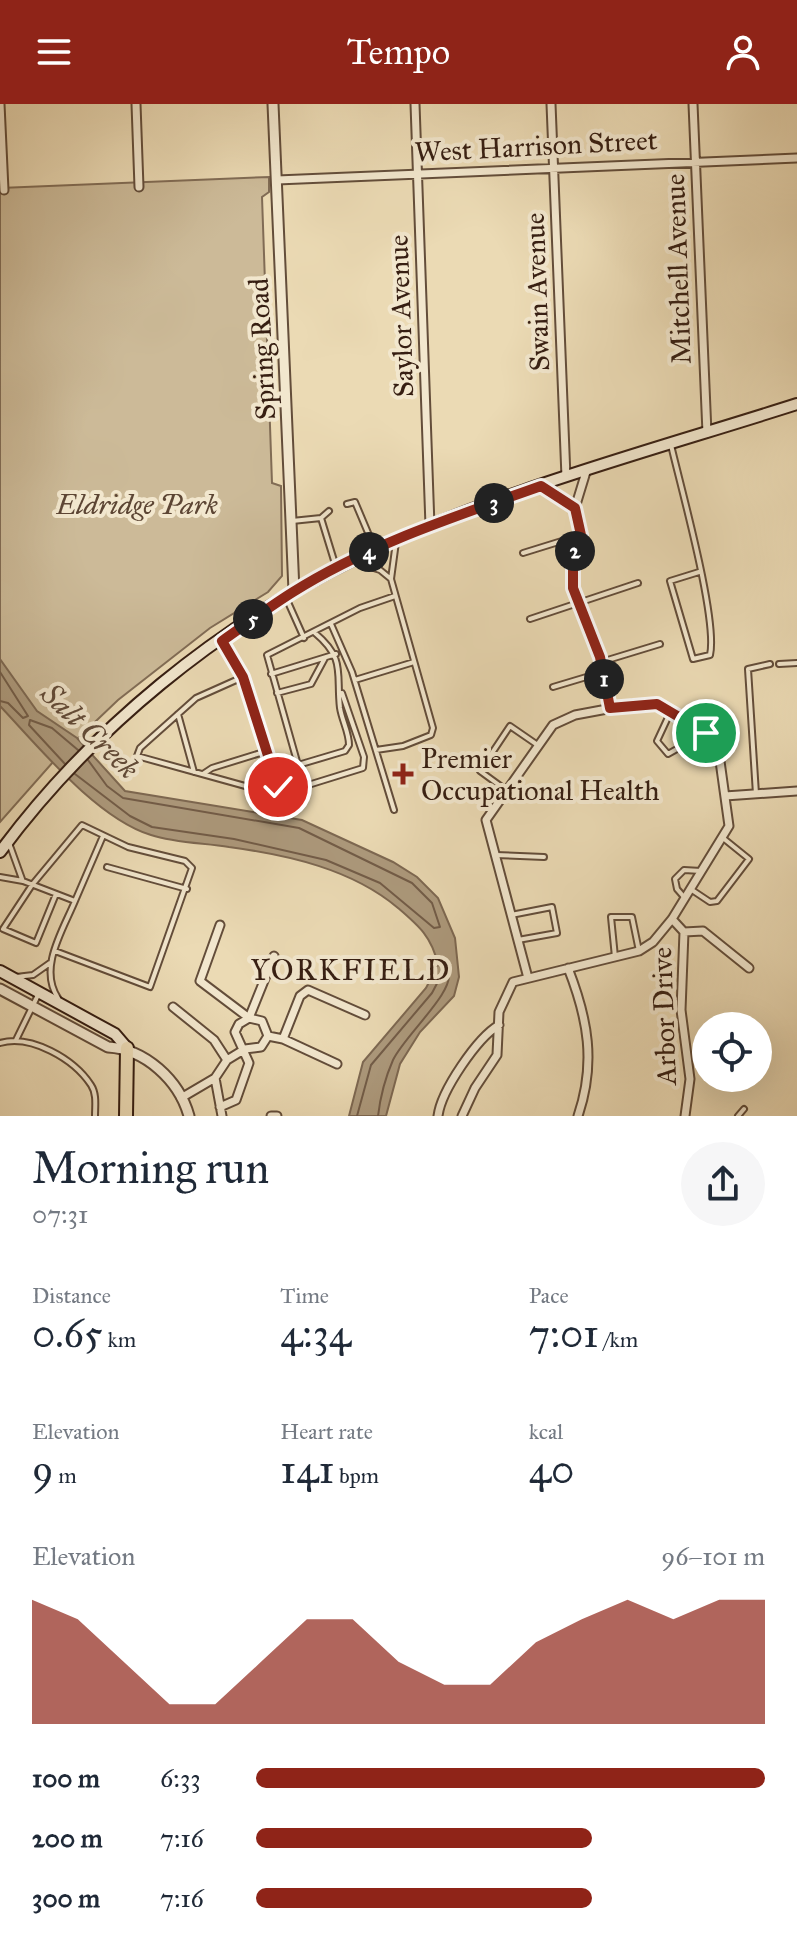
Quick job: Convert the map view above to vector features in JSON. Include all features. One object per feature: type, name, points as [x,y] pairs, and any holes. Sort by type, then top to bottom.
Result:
[{"type":"highway","points":[[126,1116],[127,1048]]},
{"type":"main road","points":[[0,852],[58,780],[92,746],[191,661],[290,594],[375,550],[430,526],[541,486],[797,404]]},
{"type":"main road","points":[[0,971],[115,1034],[127,1048]]},
{"type":"street","points":[[0,104],[4,190]]},
{"type":"street","points":[[136,104],[139,187]]},
{"type":"street","name":"Spring Road","points":[[273,104],[292,521],[290,594]]},
{"type":"street","name":"Saylor Avenue","points":[[415,104],[430,526]]},
{"type":"street","name":"Swain Avenue","points":[[551,104],[566,478]]},
{"type":"street","name":"Mitchell Avenue","points":[[693,104],[707,433]]},
{"type":"street","name":"West Harrison Street","points":[[277,180],[797,158]]},
{"type":"street","points":[[586,472],[575,508],[581,535],[571,573],[577,602],[601,662],[610,708]]},
{"type":"street","points":[[541,486],[575,508]]},
{"type":"street","points":[[462,1116],[475,1088],[497,1055],[499,1012],[513,982],[639,951],[653,942],[672,919],[703,872],[729,826],[719,754],[698,727],[657,704],[575,715],[553,725],[486,820],[528,978]]},
{"type":"street","points":[[725,796],[797,791]]},
{"type":"street","name":"Arbor Drive","points":[[672,919],[684,932],[681,1010],[690,1079],[685,1116]]},
{"type":"street","points":[[220,925],[200,981],[247,1019],[262,1021],[268,1036]]},
{"type":"street","points":[[684,932],[703,931],[749,968]]},
{"type":"street","points":[[220,1107],[236,1100],[249,1071],[245,1049],[235,1036],[239,1024],[247,1019],[274,956]]},
{"type":"street","points":[[568,968],[583,1008],[589,1047],[586,1089],[578,1116]]},
{"type":"street","points":[[0,989],[108,1047],[127,1048],[156,1066],[181,1098],[189,1116]]},
{"type":"street","points":[[283,1039],[300,996],[308,990],[365,1015]]},
{"type":"street","points":[[173,1007],[214,1040],[227,1060]]},
{"type":"street","points":[[438,1116],[448,1087],[481,1039],[499,1025]]},
{"type":"street","points":[[268,1036],[283,1039],[337,1064]]},
{"type":"street","points":[[181,1098],[215,1078],[227,1060],[245,1049],[261,1047],[268,1036]]},
{"type":"street","points":[[215,1078],[222,1116]]},
{"type":"lane","points":[[671,445],[699,572],[713,640],[710,655],[693,659],[670,581],[699,572]]},
{"type":"lane","points":[[347,504],[355,502],[375,550]]},
{"type":"lane","points":[[292,521],[321,518],[329,511]]},
{"type":"lane","points":[[321,518],[336,569]]},
{"type":"lane","points":[[523,553],[581,535]]},
{"type":"lane","points":[[376,750],[403,746],[431,735],[433,728],[391,579],[397,540]]},
{"type":"lane","points":[[351,562],[380,570],[391,579]]},
{"type":"lane","points":[[530,619],[638,583]]},
{"type":"lane","points":[[290,594],[304,638]]},
{"type":"lane","points":[[341,692],[364,757],[363,768],[305,786],[267,655],[360,608],[395,596]]},
{"type":"lane","points":[[331,624],[355,680],[394,810]]},
{"type":"lane","points":[[298,765],[345,751],[349,745],[336,654],[315,633]]},
{"type":"lane","points":[[222,641],[243,677],[278,787],[274,794],[137,756],[140,748],[196,698],[243,677]]},
{"type":"lane","points":[[601,662],[660,644]]},
{"type":"lane","points":[[271,674],[336,654]]},
{"type":"lane","points":[[277,693],[311,684],[325,657]]},
{"type":"lane","points":[[355,680],[414,662]]},
{"type":"lane","points":[[779,664],[797,663]]},
{"type":"lane","points":[[756,794],[748,669],[770,664]]},
{"type":"lane","points":[[553,687],[603,672]]},
{"type":"lane","points":[[671,711],[659,734],[661,750],[668,754],[675,751],[698,727]]},
{"type":"lane","points":[[178,714],[194,772]]},
{"type":"lane","points":[[507,790],[480,771],[510,726],[539,746]]},
{"type":"lane","points":[[203,774],[267,751]]},
{"type":"lane","points":[[55,951],[150,987],[192,868],[185,861],[128,847],[82,825],[32,885],[3,929],[36,943],[56,894]]},
{"type":"lane","points":[[63,1007],[51,986],[50,963],[103,836]]},
{"type":"lane","points":[[692,890],[710,902],[717,901],[749,859],[723,838]]},
{"type":"lane","points":[[9,840],[14,866],[23,881]]},
{"type":"lane","points":[[495,855],[544,857]]},
{"type":"lane","points":[[107,867],[187,889]]},
{"type":"lane","points":[[686,898],[677,889],[675,879],[684,870],[703,872]]},
{"type":"lane","points":[[0,877],[23,881],[75,901]]},
{"type":"lane","points":[[511,915],[552,907],[557,933],[518,940]]},
{"type":"lane","points":[[615,957],[611,917],[632,917],[639,951]]},
{"type":"lane","points":[[11,977],[33,975],[50,963]]},
{"type":"lane","points":[[16,1040],[39,993]]},
{"type":"lane","points":[[0,1043],[16,1040],[60,1055],[92,1086],[95,1116]]},
{"type":"lane","points":[[738,1116],[744,1109]]},
{"type":"green space","name":"Eldridge Park","points":[[269,177],[269,192],[262,197],[272,483],[281,486],[282,576],[268,592],[210,628],[118,700],[53,762],[0,822],[0,188]]},
{"type":"water","points":[[0,659],[37,711],[77,738],[125,791],[302,820],[393,862],[417,877],[438,898],[455,938],[459,977],[454,996],[420,1032],[400,1064],[386,1116],[349,1116],[363,1062],[426,988],[438,965],[424,933],[406,914],[380,895],[340,874],[274,854],[160,838],[130,826],[69,779],[0,706]]},
{"type":"place","name":"Premier Occupational Health","points":[[403,774]]},
{"type":"district","name":"YORKFIELD","points":[[351,970]]},
{"type":"route","points":[[278,787],[243,677],[222,641],[294,591],[357,558],[430,526],[541,486],[575,508],[581,535],[573,558],[573,588],[600,657],[610,708],[657,704],[706,733]]},
{"type":"water label","name":"Salt Creek","points":[[90,731]]}]
